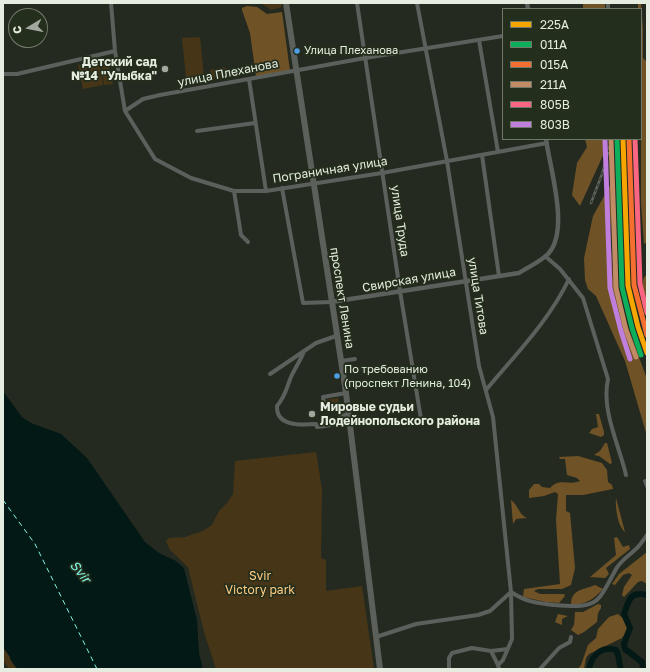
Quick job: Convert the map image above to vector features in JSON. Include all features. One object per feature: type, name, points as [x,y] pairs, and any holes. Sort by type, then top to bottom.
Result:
[{"type":"main road","name":"проспект Ленина","points":[[286,3],[330,302],[349,414],[380,669]]},
{"type":"street","points":[[111,3],[115,51],[125,111]]},
{"type":"street","name":"улица Труда","points":[[357,3],[400,291],[421,419]]},
{"type":"street","name":"улица Титова","points":[[417,3],[447,161],[479,366],[493,417],[511,592],[512,639],[508,649]]},
{"type":"street","name":"улица Плеханова","points":[[125,111],[143,100],[295,70],[502,36]]},
{"type":"street","points":[[479,40],[498,152]]},
{"type":"street","points":[[3,74],[17,74],[115,51]]},
{"type":"street","points":[[249,79],[254,122],[266,191]]},
{"type":"street","name":"Пограничная улица","points":[[125,111],[155,159],[191,178],[234,191],[266,191],[382,173],[498,152],[546,141]]},
{"type":"street","points":[[196,131],[254,122]]},
{"type":"street","points":[[546,141],[559,219],[558,233],[554,244],[545,256],[553,262],[583,298],[608,379],[605,392],[613,432],[626,475]]},
{"type":"street","points":[[482,155],[497,276]]},
{"type":"street","name":"Свирская улица","points":[[282,188],[303,303],[330,302],[519,273],[545,256]]},
{"type":"street","points":[[234,191],[241,235],[248,242]]},
{"type":"street","points":[[486,390],[541,323],[569,280]]},
{"type":"street","points":[[270,374],[316,343],[336,336]]},
{"type":"street","points":[[304,350],[291,377],[285,395],[277,406],[280,415],[287,423],[297,426],[316,424],[318,427],[329,426],[336,423],[342,416],[349,414]]},
{"type":"street","points":[[340,361],[355,359]]},
{"type":"street","points":[[324,406],[323,397],[346,393]]},
{"type":"street","points":[[645,481],[647,486]]},
{"type":"street","points":[[376,637],[416,624],[478,615],[490,611],[511,592],[526,602],[539,604],[577,607],[591,604],[605,591],[619,564],[638,547],[646,536]]},
{"type":"street","points":[[540,669],[559,648],[570,642],[571,637]]},
{"type":"street","points":[[449,669],[449,658],[452,653],[472,648],[491,651],[508,649]]},
{"type":"street","points":[[499,667],[508,649]]},
{"type":"street","points":[[491,651],[499,667]]},
{"type":"green space","points":[[261,3],[281,3],[282,7],[271,10]]},
{"type":"green space","points":[[200,37],[204,76],[186,78],[182,38]]},
{"type":"green space","points":[[108,60],[113,84],[104,85],[100,61]]},
{"type":"green space","points":[[99,61],[103,85],[83,89],[78,65]]},
{"type":"green space","points":[[225,67],[226,76],[211,79],[210,70]]},
{"type":"green space","points":[[338,398],[340,412],[332,406],[326,404],[325,400]]},
{"type":"green space","name":"Svir Victory park","points":[[316,452],[322,489],[321,558],[326,560],[326,591],[362,586],[374,669],[216,669],[204,632],[188,567],[170,550],[166,541],[169,538],[185,537],[203,531],[212,525],[219,511],[233,494],[235,461]]},
{"type":"green space","points":[[3,647],[17,669],[9,669],[3,660]]},
{"type":"shaded area","points":[[583,3],[605,3],[605,8],[583,8]]},
{"type":"shaded area","points":[[638,3],[641,3],[641,8],[638,8]]},
{"type":"shaded area","points":[[247,6],[257,7],[267,14],[282,12],[290,71],[256,76],[250,33],[242,10],[242,8]]},
{"type":"shaded area","points":[[642,16],[643,58],[647,62],[647,242],[644,244],[641,203]]},
{"type":"shaded area","points":[[585,140],[607,140],[605,151],[580,206],[572,195],[577,163],[587,147]]},
{"type":"shaded area","points":[[613,180],[610,233],[613,279],[622,311],[647,379],[647,436],[625,361],[596,296],[588,289],[585,280],[584,258],[593,216]]},
{"type":"shaded area","points":[[645,276],[647,276],[647,318],[642,291]]},
{"type":"shaded area","points":[[596,414],[599,414],[604,432],[604,435],[601,437],[589,433],[592,429],[598,427]]},
{"type":"shaded area","points":[[605,443],[607,443],[612,463],[610,464],[599,456],[594,455],[600,451]]},
{"type":"shaded area","points":[[578,456],[602,463],[607,470],[608,482],[612,485],[613,489],[583,495],[566,495],[566,511],[570,513],[575,568],[571,585],[562,589],[538,589],[534,591],[540,594],[564,594],[565,596],[559,603],[523,597],[524,589],[560,584],[556,520],[558,494],[555,492],[544,496],[529,498],[529,490],[534,484],[539,484],[542,487],[550,488],[561,482],[572,483],[580,481],[577,478],[567,475],[565,459],[560,459],[559,457]]},
{"type":"shaded area","points":[[616,498],[625,532],[620,526],[616,507]]},
{"type":"shaded area","points":[[511,500],[522,515],[527,518],[516,519],[513,524]]},
{"type":"shaded area","points":[[617,537],[623,547],[629,545],[630,549],[606,568],[609,574],[605,578],[590,577],[616,555],[614,538]]},
{"type":"shaded area","points":[[647,552],[647,584],[642,581],[638,582],[624,597],[622,595],[624,587],[632,575],[629,573],[623,575],[615,585],[612,584],[619,574]]},
{"type":"shaded area","points":[[595,585],[603,589],[596,596],[581,604],[571,605],[573,595],[579,590]]},
{"type":"shaded area","points":[[598,604],[601,605],[601,608],[598,613],[597,622],[578,635],[571,630],[574,625],[575,612],[583,612]]},
{"type":"shaded area","points":[[558,614],[568,616],[562,619],[562,625],[555,622]]},
{"type":"shaded area","points":[[618,614],[626,621],[628,629],[622,638],[589,654],[586,658],[584,669],[578,669],[581,665],[588,645],[596,638],[598,629],[609,617]]},
{"type":"water","name":"Svir","points":[[3,391],[22,417],[31,423],[61,434],[87,458],[145,542],[159,553],[176,561],[184,568],[197,620],[199,653],[203,669],[17,669],[3,647]]},
{"type":"waterway","points":[[643,669],[642,662],[625,649],[624,644],[630,628],[624,614],[631,598],[637,594],[647,595]]},
{"type":"waterway","points":[[589,669],[595,656],[606,649],[616,650],[621,669]]},
{"type":"ferry route","points":[[3,500],[35,544],[97,669]]},
{"type":"railway","points":[[591,203],[602,174],[612,140]]},
{"type":"transit line","name":"803В","points":[[605,140],[610,288],[630,359]]},
{"type":"transit line","name":"211А","points":[[611,140],[616,288],[626,330],[636,357]]},
{"type":"transit line","name":"011А","points":[[617,140],[622,287],[632,328],[641,355]]},
{"type":"transit line","name":"225А","points":[[623,140],[628,286],[638,327],[647,353]]},
{"type":"transit line","name":"015А","points":[[629,140],[634,285],[647,335]]},
{"type":"transit line","name":"805В","points":[[635,140],[640,284],[647,313]]},
{"type":"place","name":"Улица Плеханова","points":[[297,51]]},
{"type":"place","name":"Детский сад №14 \"Улыбка\"","points":[[165,69]]},
{"type":"place","name":"По требованию (проспект Ленина, 104)","points":[[337,376]]},
{"type":"place","name":"Мировые судьи Лодейнопольского района","points":[[312,414]]}]
